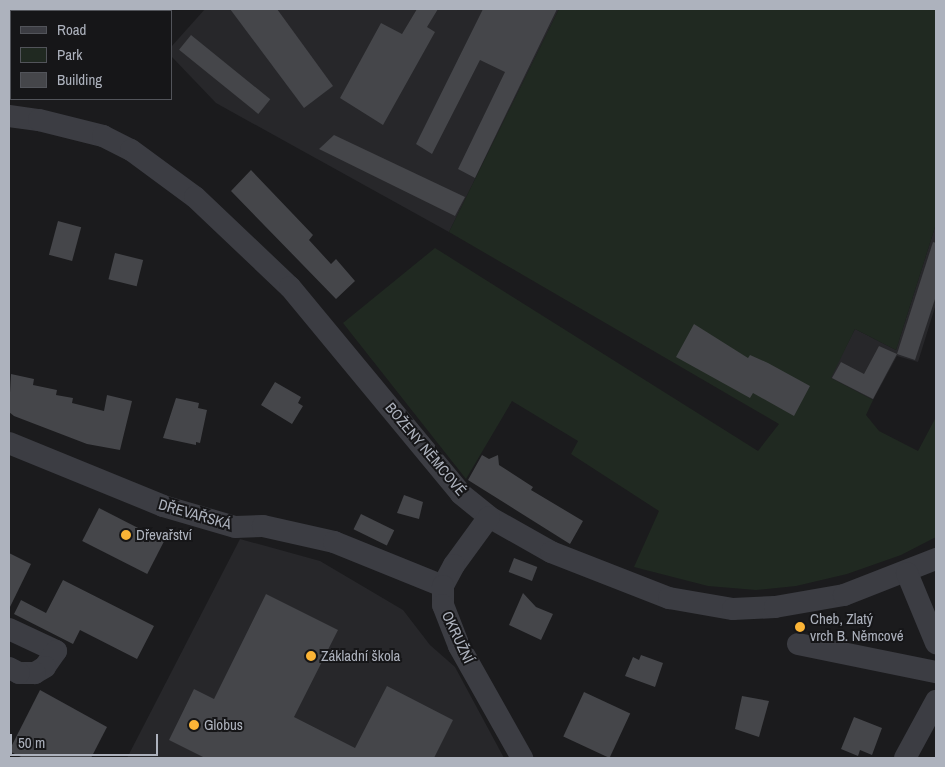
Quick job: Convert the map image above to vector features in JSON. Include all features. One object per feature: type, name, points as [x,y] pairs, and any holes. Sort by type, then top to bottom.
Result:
[{"type":"street","name":"BOŽENY NĚMCOVÉ","points":[[9,116],[39,120],[103,136],[131,150],[195,197],[290,287],[460,494],[489,517],[550,552],[609,578],[700,606],[733,609],[775,607],[844,595],[906,573],[936,559]]},
{"type":"street","name":"DŘEVAŘSKÁ","points":[[9,443],[163,506],[235,527],[263,526],[324,539],[443,586]]},
{"type":"street","points":[[443,586],[454,565],[489,517]]},
{"type":"street","points":[[906,573],[936,643]]},
{"type":"street","name":"OKRUŽNÍ","points":[[443,586],[443,605],[459,646],[522,758]]},
{"type":"street","points":[[9,629],[56,651],[45,667],[35,673],[19,673],[9,668]]},
{"type":"street","points":[[798,644],[936,672]]},
{"type":"street","points":[[905,758],[936,702]]},
{"type":"shaded area","points":[[9,9],[98,9],[10,10],[9,30]]},
{"type":"shaded area","points":[[205,9],[559,9],[449,232],[216,103],[172,57],[172,46]]},
{"type":"shaded area","points":[[936,224],[936,304],[918,362],[897,356],[873,400],[830,378],[855,329],[896,350]]},
{"type":"shaded area","name":"Základní škola","points":[[240,539],[320,561],[403,610],[430,645],[455,667],[504,758],[127,758]]},
{"type":"green space","points":[[559,9],[936,9],[936,224],[896,350],[855,329],[831,378],[873,400],[866,415],[879,431],[918,451],[936,417],[936,537],[901,555],[847,574],[796,586],[756,590],[708,586],[634,567],[659,511],[571,454],[578,441],[512,401],[466,479],[343,323],[435,248],[758,451],[779,424],[449,232]]},
{"type":"building","points":[[230,9],[277,9],[333,86],[304,108]]},
{"type":"building","points":[[417,9],[438,9],[427,27],[435,32],[383,125],[340,98],[381,23],[402,34]]},
{"type":"building","points":[[483,9],[557,9],[475,178],[458,169],[505,72],[480,60],[432,154],[416,144]]},
{"type":"building","points":[[191,35],[270,99],[258,114],[179,50]]},
{"type":"building","points":[[334,135],[465,197],[455,216],[319,149]]},
{"type":"building","points":[[251,170],[313,235],[309,240],[331,264],[336,259],[355,281],[336,299],[231,191]]},
{"type":"building","points":[[58,221],[81,227],[72,261],[49,255]]},
{"type":"building","points":[[933,242],[936,243],[936,296],[915,360],[897,354]]},
{"type":"building","points":[[115,253],[143,260],[137,286],[108,279]]},
{"type":"building","points":[[694,324],[748,358],[750,355],[768,363],[810,386],[794,416],[753,393],[750,398],[676,357]]},
{"type":"building","points":[[879,346],[897,354],[873,399],[832,378],[841,362],[864,374]]},
{"type":"building","points":[[11,374],[34,379],[33,385],[57,390],[56,395],[73,398],[72,403],[104,411],[107,395],[132,401],[120,450],[87,444],[14,416],[9,412]]},
{"type":"building","points":[[275,382],[301,397],[298,403],[303,406],[292,424],[261,405]]},
{"type":"building","points":[[176,398],[199,403],[198,408],[207,410],[200,443],[196,442],[196,445],[163,438]]},
{"type":"building","points":[[482,455],[489,459],[498,455],[499,465],[533,487],[531,490],[583,521],[570,544],[468,480]]},
{"type":"building","points":[[404,495],[423,502],[419,519],[397,513]]},
{"type":"building","points":[[99,508],[164,541],[147,574],[82,541]]},
{"type":"building","points":[[361,514],[394,530],[387,545],[354,529]]},
{"type":"building","points":[[9,553],[31,564],[9,609]]},
{"type":"building","points":[[514,558],[537,567],[532,581],[509,572]]},
{"type":"building","points":[[63,580],[154,626],[137,659],[80,630],[73,644],[14,614],[21,600],[46,613]]},
{"type":"building","points":[[523,593],[536,607],[553,614],[541,640],[509,625]]},
{"type":"building","points":[[266,594],[338,630],[294,717],[355,748],[387,686],[453,720],[434,758],[205,758],[169,740],[194,689],[214,699]]},
{"type":"building","points":[[641,655],[663,663],[655,687],[625,676],[633,657],[639,660]]},
{"type":"building","points":[[40,690],[107,727],[91,758],[23,758],[9,751]]},
{"type":"building","points":[[584,692],[630,714],[610,758],[563,736]]},
{"type":"building","points":[[742,696],[769,701],[759,737],[735,729]]},
{"type":"building","points":[[854,717],[882,728],[872,755],[860,750],[858,756],[841,749]]},
{"type":"place","name":"Dřevařství","points":[[126,535]]},
{"type":"place","name":"Cheb, Zlatý vrch B. Němcové","points":[[800,627]]},
{"type":"place","name":"Základní škola","points":[[311,656]]},
{"type":"place","name":"Globus","points":[[194,725]]}]
